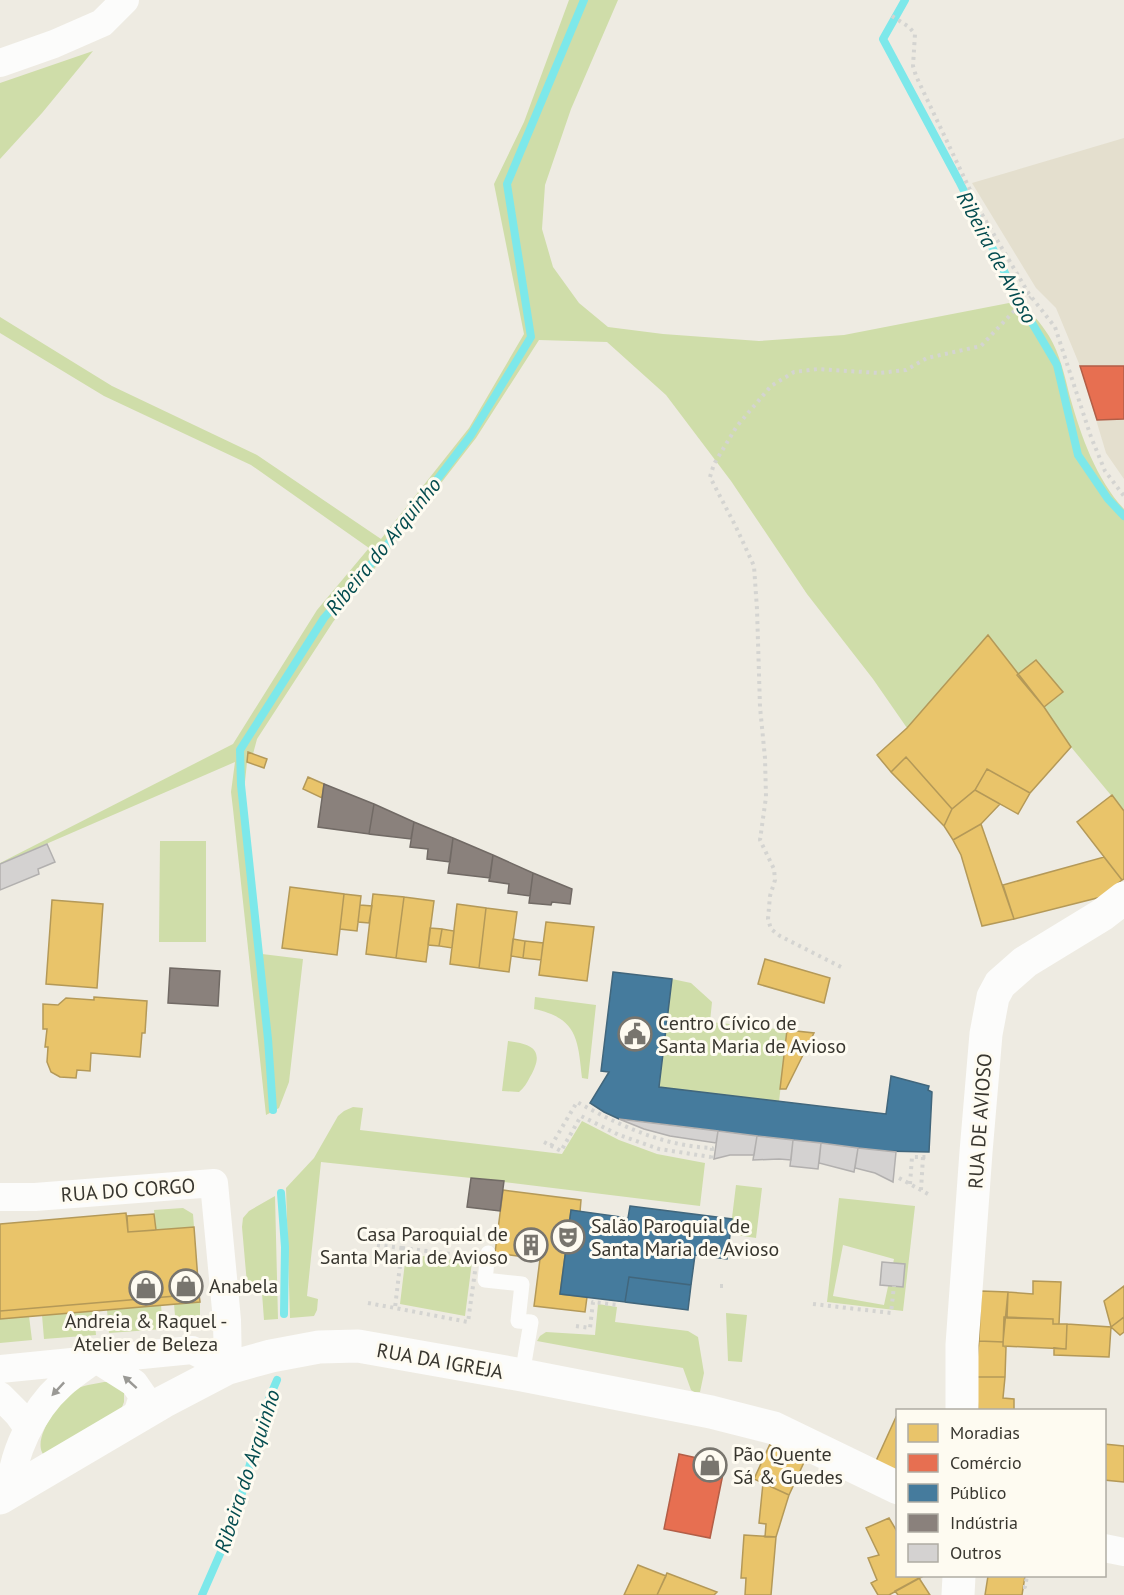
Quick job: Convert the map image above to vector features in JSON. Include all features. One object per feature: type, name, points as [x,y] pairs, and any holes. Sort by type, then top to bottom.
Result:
[{"type":"street","points":[[0,63],[54,44],[102,23],[125,0]]},
{"type":"street","name":"RUA DE AVIOSO","points":[[962,1409],[962,1345],[986,1034],[993,997],[1000,984],[1025,962],[1102,915],[1124,898]]},
{"type":"street","name":"RUA DO CORGO","points":[[0,1197],[35,1197],[214,1183],[228,1368]]},
{"type":"street","name":"RUA DA IGREJA","points":[[5,1495],[163,1402],[228,1368],[271,1356],[319,1347],[358,1346],[711,1412],[774,1428],[896,1488]]},
{"type":"street","points":[[0,1370],[192,1350],[228,1368]]},
{"type":"street","points":[[96,1359],[134,1383],[143,1396],[136,1418]]},
{"type":"street","points":[[5,1495],[28,1428],[60,1385],[96,1359]]},
{"type":"street","points":[[0,1396],[28,1428]]},
{"type":"street","points":[[1106,1548],[1124,1552]]},
{"type":"street","points":[[958,1595],[959,1577]]},
{"type":"lane","points":[[488,1252],[485,1280],[522,1284],[518,1321],[531,1322],[522,1375]]},
{"type":"path","points":[[892,16],[909,27],[915,34],[912,66],[916,76],[984,220],[1031,297],[1054,327],[1091,437],[1105,471],[1124,496]]},
{"type":"path","points":[[841,967],[780,936],[771,929],[768,919],[770,896],[775,880],[774,869],[760,840],[766,797],[754,566],[710,477],[714,464],[737,426],[771,386],[794,372],[818,369],[846,373],[906,370],[927,358],[981,346],[1014,310],[1031,297]]},
{"type":"path","points":[[544,1142],[551,1146],[561,1151],[581,1116],[619,1135],[659,1149],[711,1159],[712,1148],[648,1136],[602,1116],[577,1102],[551,1146]]},
{"type":"path","points":[[910,1184],[912,1157],[929,1157]]},
{"type":"path","points":[[921,1190],[922,1157]]},
{"type":"path","points":[[899,1178],[928,1194]]},
{"type":"path","points":[[368,1303],[468,1322],[477,1257],[377,1245]]},
{"type":"path","points":[[395,1308],[402,1248]]},
{"type":"path","points":[[813,1304],[891,1313],[894,1286]]},
{"type":"path","points":[[576,1326],[590,1328],[593,1302],[617,1305]]},
{"type":"path","points":[[1023,1587],[1025,1587],[1027,1577]]},
{"type":"shaded area","points":[[1124,138],[1124,479],[1106,453],[1080,366],[1056,308],[1036,288],[972,183]]},
{"type":"green space","points":[[569,0],[618,0],[571,109],[545,185],[542,229],[553,267],[579,303],[608,327],[663,334],[759,341],[844,335],[1019,301],[1046,331],[1059,358],[1074,412],[1091,456],[1105,484],[1124,509],[1124,811],[1071,747],[1044,707],[1062,692],[1036,660],[1017,675],[907,728],[873,679],[807,594],[731,481],[666,395],[607,342],[539,340],[476,438],[333,622],[257,739],[253,754],[248,753],[244,791],[262,954],[303,959],[289,1082],[279,1108],[266,1115],[231,792],[235,762],[0,863],[233,744],[317,610],[369,548],[251,465],[104,396],[0,333],[0,317],[112,386],[257,455],[381,539],[469,428],[524,334],[494,184],[524,122]]},
{"type":"green space","points":[[93,51],[42,113],[0,159],[0,83]]},
{"type":"green space","points":[[160,841],[206,841],[206,942],[159,942]]},
{"type":"green space","points":[[672,979],[691,983],[712,1002],[710,1022],[787,1030],[779,1102],[659,1087]]},
{"type":"green space","points":[[535,997],[596,1005],[588,1079],[582,1078],[579,1052],[573,1032],[559,1018],[534,1009]]},
{"type":"green space","points":[[508,1041],[525,1044],[534,1050],[536,1055],[537,1061],[534,1068],[527,1083],[519,1092],[502,1091]]},
{"type":"green space","points":[[353,1107],[363,1108],[360,1130],[562,1154],[582,1121],[619,1140],[657,1154],[705,1163],[700,1206],[321,1162],[307,1296],[318,1299],[317,1310],[314,1316],[290,1318],[286,1188],[314,1158],[338,1116]]},
{"type":"green space","points":[[736,1185],[762,1188],[756,1238],[730,1234]]},
{"type":"green space","points":[[275,1196],[278,1319],[264,1320],[262,1293],[247,1284],[242,1227],[243,1218],[249,1211]]},
{"type":"green space","points":[[839,1198],[915,1206],[903,1311],[827,1302]],"holes":[[[843,1245],[894,1259],[884,1305],[833,1296]]]},
{"type":"green space","points":[[183,1208],[193,1214],[194,1227],[156,1230],[154,1210]]},
{"type":"green space","points":[[406,1254],[472,1262],[465,1316],[400,1304]]},
{"type":"green space","points":[[200,1302],[200,1324],[176,1327],[174,1304]]},
{"type":"green space","points":[[598,1304],[617,1307],[615,1322],[688,1331],[698,1337],[704,1373],[700,1392],[691,1390],[683,1368],[537,1341],[546,1332],[595,1335]]},
{"type":"green space","points":[[161,1305],[163,1329],[109,1333],[107,1310]]},
{"type":"green space","points":[[94,1311],[96,1335],[44,1339],[42,1315]]},
{"type":"green space","points":[[726,1313],[747,1315],[742,1362],[728,1361]]},
{"type":"green space","points":[[29,1316],[32,1340],[0,1343],[0,1319]]},
{"type":"green space","points":[[111,1382],[124,1393],[124,1402],[119,1415],[46,1457],[41,1451],[43,1433],[60,1404],[77,1389]]},
{"type":"building: Moradias","points":[[988,635],[1044,707],[1071,747],[1030,793],[987,769],[975,790],[952,809],[906,757],[891,772],[877,755],[907,728]]},
{"type":"building: Moradias","points":[[1036,660],[1063,692],[1044,707],[1017,675]]},
{"type":"building: Moradias","points":[[248,752],[267,759],[264,768],[247,762]]},
{"type":"building: Moradias","points":[[906,757],[952,809],[944,826],[891,772]]},
{"type":"building: Moradias","points":[[987,769],[1030,793],[1018,814],[975,790]]},
{"type":"building: Moradias","points":[[308,777],[324,784],[322,798],[303,789]]},
{"type":"building: Moradias","points":[[975,790],[1000,804],[981,824],[953,840],[944,826],[952,809]]},
{"type":"building: Moradias","points":[[1112,795],[1124,811],[1124,879],[1122,880],[1077,822]]},
{"type":"building: Moradias","points":[[981,824],[1014,919],[982,926],[961,855],[953,840]]},
{"type":"building: Moradias","points":[[1104,857],[1122,880],[1101,897],[1014,919],[1003,885]]},
{"type":"building: Moradias","points":[[290,887],[344,894],[337,955],[282,948]]},
{"type":"building: Moradias","points":[[344,894],[361,896],[357,931],[340,929]]},
{"type":"building: Moradias","points":[[373,894],[404,897],[396,958],[366,954]]},
{"type":"building: Moradias","points":[[404,897],[434,901],[426,962],[396,958]]},
{"type":"building: Moradias","points":[[52,900],[103,904],[97,988],[46,984]]},
{"type":"building: Moradias","points":[[457,904],[486,908],[479,968],[450,964]]},
{"type":"building: Moradias","points":[[360,905],[372,906],[369,923],[358,922]]},
{"type":"building: Moradias","points":[[486,908],[517,912],[509,972],[479,968]]},
{"type":"building: Moradias","points":[[546,922],[594,927],[587,981],[539,975]]},
{"type":"building: Moradias","points":[[430,928],[442,929],[439,946],[428,945]]},
{"type":"building: Moradias","points":[[442,929],[454,931],[452,948],[439,946]]},
{"type":"building: Moradias","points":[[513,939],[525,941],[523,958],[511,956]]},
{"type":"building: Moradias","points":[[525,941],[543,943],[541,960],[523,958]]},
{"type":"building: Moradias","points":[[765,959],[830,978],[824,1003],[758,984]]},
{"type":"building: Moradias","points":[[94,997],[147,1001],[145,1033],[142,1033],[140,1057],[91,1053],[90,1071],[77,1070],[76,1078],[60,1077],[51,1072],[47,1062],[48,1047],[45,1047],[47,1029],[43,1029],[43,1004],[58,1005],[66,998],[94,1000]]},
{"type":"building: Moradias","points":[[787,1030],[814,1033],[786,1089],[780,1089]]},
{"type":"building: Moradias","name":"Casa Paroquial de Santa Maria de Avioso","points":[[503,1190],[581,1200],[580,1212],[571,1210],[560,1294],[587,1297],[585,1312],[534,1306],[540,1259],[495,1253]]},
{"type":"building: Moradias","points":[[126,1213],[128,1232],[194,1227],[199,1294],[0,1311],[0,1224]]},
{"type":"building: Moradias","points":[[154,1214],[156,1230],[128,1232],[127,1216]]},
{"type":"building: Moradias","points":[[1033,1281],[1061,1282],[1059,1324],[1053,1324],[1053,1319],[1007,1318],[1008,1292],[1033,1294]]},
{"type":"building: Moradias","points":[[1124,1286],[1124,1317],[1111,1327],[1104,1301]]},
{"type":"building: Moradias","points":[[981,1291],[1008,1292],[1003,1342],[979,1341]]},
{"type":"building: Moradias","points":[[199,1294],[200,1302],[0,1319],[0,1311]]},
{"type":"building: Moradias","points":[[1004,1317],[1053,1319],[1053,1324],[1067,1324],[1066,1349],[1003,1346]]},
{"type":"building: Moradias","points":[[1124,1317],[1124,1332],[1120,1335],[1111,1327]]},
{"type":"building: Moradias","points":[[1067,1324],[1111,1327],[1109,1357],[1054,1355],[1054,1348],[1066,1349]]},
{"type":"building: Moradias","points":[[979,1341],[1003,1342],[1003,1346],[1006,1347],[1005,1377],[975,1377]]},
{"type":"building: Moradias","points":[[975,1377],[1005,1377],[1003,1398],[1014,1399],[1014,1409],[978,1409]]},
{"type":"building: Moradias","points":[[896,1417],[896,1471],[876,1461]]},
{"type":"building: Moradias","points":[[770,1444],[805,1460],[789,1495],[754,1479]]},
{"type":"building: Moradias","points":[[1106,1444],[1124,1446],[1124,1482],[1106,1480]]},
{"type":"building: Moradias","points":[[763,1483],[789,1495],[776,1537],[765,1537],[766,1524],[759,1523]]},
{"type":"building: Moradias","points":[[889,1518],[896,1530],[896,1577],[922,1577],[889,1595],[878,1595],[871,1583],[877,1580],[868,1558],[879,1555],[866,1528]]},
{"type":"building: Moradias","points":[[744,1535],[776,1537],[771,1595],[745,1595],[746,1578],[741,1578]]},
{"type":"building: Moradias","points":[[638,1565],[666,1576],[657,1595],[624,1595]]},
{"type":"building: Moradias","points":[[667,1573],[717,1592],[714,1595],[657,1595]]},
{"type":"building: Moradias","points":[[988,1577],[1025,1577],[1022,1595],[985,1595]]},
{"type":"building: Moradias","points":[[919,1578],[930,1595],[898,1595],[895,1591]]},
{"type":"building: Comércio","points":[[1080,366],[1124,366],[1124,419],[1097,420]]},
{"type":"building: Comércio","points":[[679,1454],[725,1464],[710,1538],[664,1529]]},
{"type":"building: Público","name":"Centro Cívico de Santa Maria de Avioso","points":[[613,972],[672,979],[659,1087],[886,1114],[891,1076],[929,1086],[928,1090],[932,1092],[929,1152],[882,1151],[881,1164],[839,1153],[793,1147],[755,1145],[728,1147],[730,1133],[619,1119],[604,1112],[590,1103],[609,1072],[601,1071]]},
{"type":"building: Público","points":[[630,1206],[732,1219],[727,1259],[695,1255],[691,1285],[629,1277],[625,1302],[560,1294],[571,1210],[628,1218]]},
{"type":"building: Público","points":[[629,1277],[691,1285],[688,1310],[625,1302]]},
{"type":"building: Indústria","points":[[324,784],[374,804],[369,834],[318,827]]},
{"type":"building: Indústria","points":[[374,804],[414,822],[411,839],[369,834]]},
{"type":"building: Indústria","points":[[414,822],[453,838],[450,862],[427,859],[428,849],[410,847]]},
{"type":"building: Indústria","points":[[453,838],[493,855],[490,878],[448,873]]},
{"type":"building: Indústria","points":[[493,855],[533,873],[530,896],[508,893],[509,884],[489,881]]},
{"type":"building: Indústria","points":[[533,873],[572,889],[570,904],[529,903]]},
{"type":"building: Indústria","points":[[170,968],[220,971],[218,1006],[168,1003]]},
{"type":"building: Indústria","points":[[471,1178],[504,1181],[500,1211],[467,1207]]},
{"type":"building: Outros","points":[[47,844],[55,862],[38,869],[39,874],[0,890],[0,864]]},
{"type":"building: Outros","points":[[619,1119],[718,1131],[716,1143],[670,1136]]},
{"type":"building: Outros","points":[[718,1131],[757,1136],[754,1155],[730,1155],[714,1159]]},
{"type":"building: Outros","points":[[757,1136],[793,1140],[791,1160],[753,1160]]},
{"type":"building: Outros","points":[[793,1140],[821,1143],[818,1169],[790,1166]]},
{"type":"building: Outros","points":[[821,1143],[858,1148],[854,1172],[819,1163]]},
{"type":"building: Outros","points":[[858,1148],[896,1152],[893,1182],[875,1173],[855,1168]]},
{"type":"building: Outros","points":[[882,1262],[905,1264],[903,1287],[880,1285]]},
{"type":"waterway","name":"Ribeira do Arquinho","points":[[273,1110],[268,1039],[241,785],[240,750],[324,618],[384,549],[471,435],[531,337],[507,184],[584,0]]},
{"type":"waterway","name":"Ribeira de Avioso","points":[[905,0],[883,39],[959,181],[1019,301],[1057,365],[1078,455],[1108,499],[1124,516]]},
{"type":"waterway","name":"Ribeira do Arquinho","points":[[281,1193],[285,1247],[284,1314]]},
{"type":"waterway","name":"Ribeira do Arquinho","points":[[202,1595],[234,1522],[266,1406],[277,1380]]},
{"type":"place","name":"Centro Cívico de Santa Maria de Avioso","points":[[635,1034]]},
{"type":"place","name":"Salão Paroquial de Santa Maria de Avioso","points":[[568,1237]]},
{"type":"place","name":"Casa Paroquial de Santa Maria de Avioso","points":[[531,1245]]},
{"type":"place","name":"Anabela","points":[[186,1286]]},
{"type":"place","name":"Andreia & Raquel - Atelier de Beleza","points":[[146,1288]]},
{"type":"place","name":"Pão Quente Sá & Guedes","points":[[710,1465]]}]
